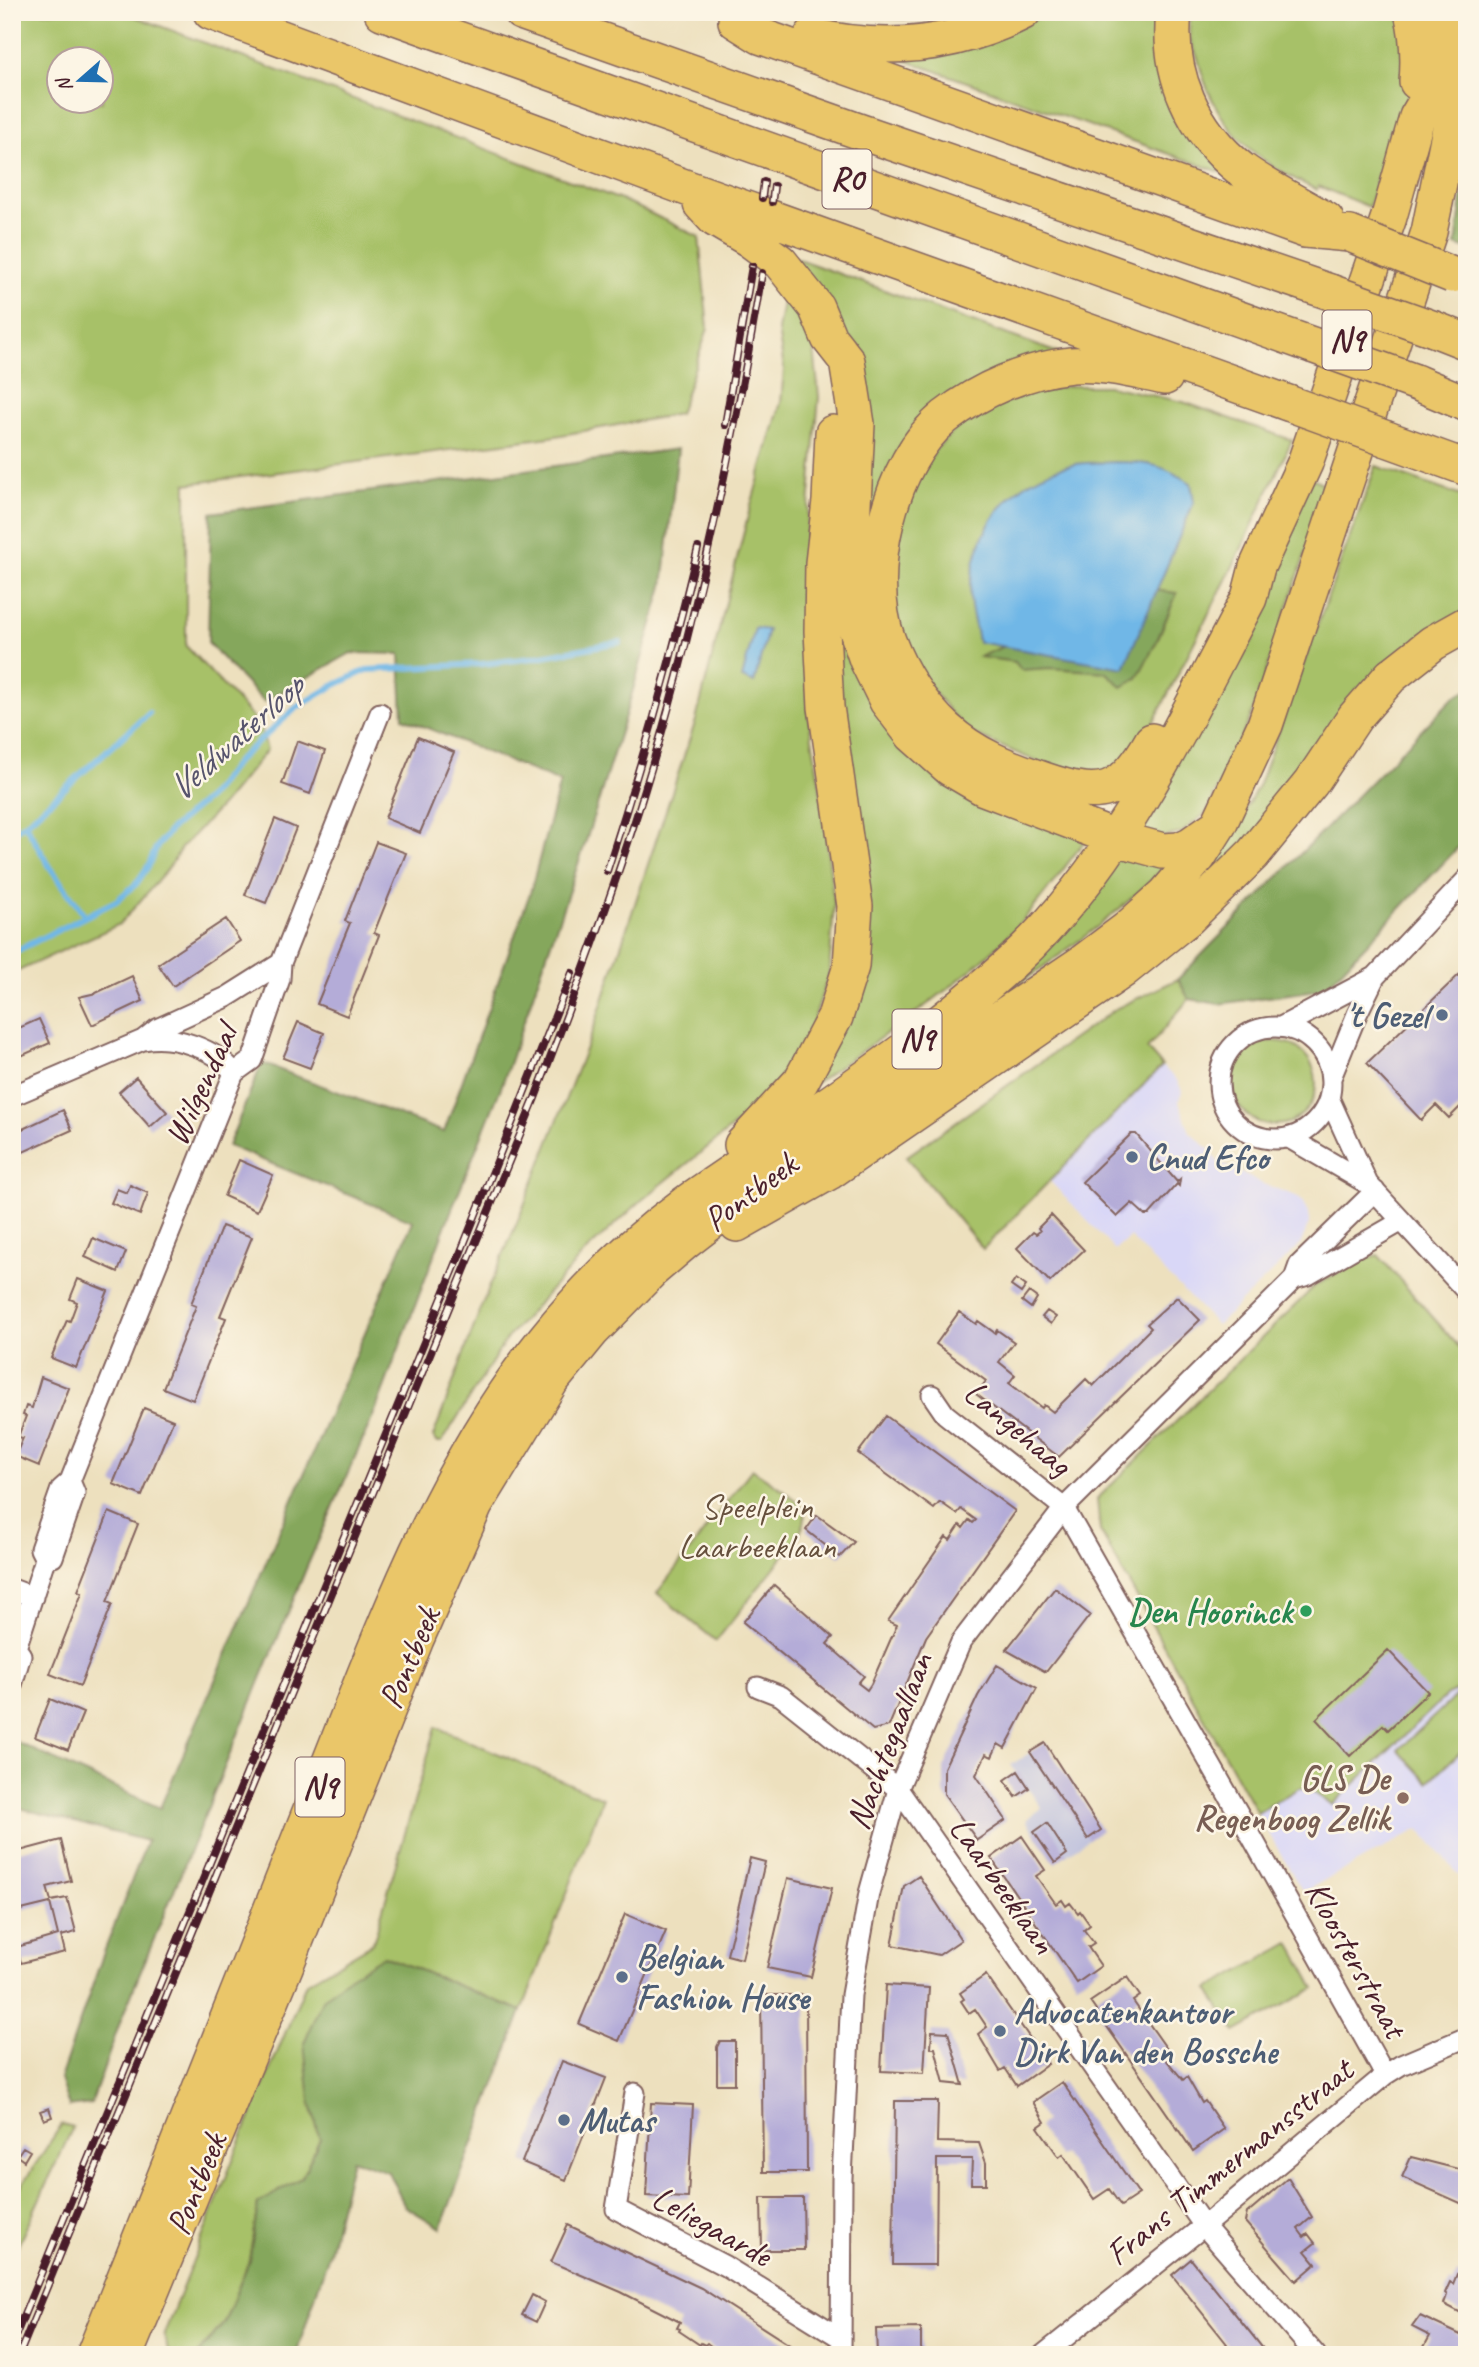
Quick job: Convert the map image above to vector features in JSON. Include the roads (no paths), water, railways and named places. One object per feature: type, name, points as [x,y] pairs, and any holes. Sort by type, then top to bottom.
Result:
[{"type":"highway","points":[[211,12],[687,188],[1248,387],[1467,468]]},
{"type":"highway","name":"R0","points":[[382,12],[1415,382],[1467,404]]},
{"type":"highway","name":"R0","points":[[521,12],[861,132],[1331,292],[1467,342]]},
{"type":"highway","points":[[723,17],[843,44],[895,47],[944,41],[1000,24],[1023,12]]},
{"type":"highway","points":[[1174,12],[1173,58],[1182,90],[1216,146],[1242,169],[1350,234],[1460,278]]},
{"type":"highway","points":[[1412,12],[1419,60],[1417,117]]},
{"type":"highway","name":"N9","points":[[94,2355],[399,1591],[486,1420],[541,1343],[585,1291],[628,1250],[685,1203],[898,1053],[976,993],[1018,956],[1089,877],[1146,790],[1249,598],[1257,567],[1305,463],[1389,217],[1417,117],[1427,100],[1442,34],[1442,12]]},
{"type":"highway","points":[[723,17],[760,36],[1305,230],[1350,234]]},
{"type":"highway","name":"N9","points":[[1219,824],[1265,725],[1429,232],[1467,45]]},
{"type":"highway","points":[[687,188],[715,219],[780,262],[816,307],[829,338],[847,361],[857,424],[850,566],[853,618],[867,660],[887,701],[913,735],[950,768],[985,788],[1115,838],[1163,851],[1179,850],[1219,824]]},
{"type":"highway","points":[[685,1203],[801,1081],[835,1017],[851,967],[855,906],[826,707],[822,631],[822,563],[830,501],[834,413],[829,338]]},
{"type":"highway","points":[[1248,387],[1170,379],[1117,367],[1072,365],[1017,377],[976,397],[943,418],[902,471],[880,548],[879,597],[888,640],[898,661],[914,692],[946,729],[989,760],[1079,791],[1102,790],[1122,781],[1144,756],[1238,592],[1257,567]]},
{"type":"highway","points":[[685,1242],[724,1231],[830,1171],[1123,970],[1188,918],[1253,854],[1311,783],[1355,717],[1391,676],[1433,643],[1467,624]]},
{"type":"highway","name":"Pontbeek","points":[[125,2355],[285,1967],[387,1706],[475,1505],[551,1381],[592,1331],[652,1270],[685,1242],[795,1157],[1126,930],[1166,894],[1198,857],[1219,824]]},
{"type":"street","name":"Wilgendaal","points":[[12,1685],[22,1655],[14,1649],[45,1559],[52,1557],[75,1493],[70,1481],[234,1073],[252,1060],[280,979],[281,963],[380,713]]},
{"type":"street","points":[[1372,1188],[1330,1088],[1326,1059],[1312,1041],[1296,1031],[1281,1027],[1262,1028],[1243,1035],[1223,1058],[1218,1077],[1220,1097],[1233,1122],[1250,1134],[1269,1139],[1289,1138],[1307,1129],[1321,1115],[1330,1088],[1357,1014],[1375,977],[1467,879]]},
{"type":"street","points":[[143,1040],[157,1029],[227,997],[281,963]]},
{"type":"street","points":[[1281,1027],[1375,977]]},
{"type":"street","points":[[12,1096],[143,1040],[160,1037],[185,1042],[226,1061],[234,1073]]},
{"type":"street","points":[[1289,1138],[1372,1188],[1467,1292]]},
{"type":"street","name":"Nachtegaallaan","points":[[841,2347],[842,2178],[851,1995],[869,1893],[898,1789],[961,1643],[1064,1507],[1294,1279],[1299,1265],[1372,1188]]},
{"type":"street","name":"Nachtegaallaan","points":[[1294,1279],[1308,1275],[1402,1221]]},
{"type":"street","name":"Langehaag","points":[[932,1395],[945,1414],[1064,1507]]},
{"type":"street","name":"Kloosterstraat","points":[[1064,1507],[1385,2075]]},
{"type":"street","points":[[12,1589],[33,1597]]},
{"type":"street","name":"Laarbeeklaan","points":[[758,1687],[781,1696],[898,1789],[1204,2226],[1316,2355]]},
{"type":"street","name":"Frans Timmermansstraat","points":[[1043,2355],[1204,2226],[1385,2075],[1401,2065],[1467,2037]]},
{"type":"street","name":"Leliegaarde","points":[[635,2093],[616,2209],[725,2266],[841,2347]]},
{"type":"water","points":[[1076,464],[1145,464],[1171,472],[1191,483],[1194,502],[1124,668],[978,642],[970,601],[973,571],[978,549],[999,510],[1014,494],[1052,471]]},
{"type":"water","points":[[755,628],[768,630],[754,683],[742,678]]},
{"type":"waterway","name":"Veldwaterloop","points":[[12,953],[116,901],[136,884],[149,865],[156,848],[171,829],[209,797],[239,759],[296,708],[333,686],[367,670],[482,664],[620,642]]},
{"type":"waterway","points":[[25,824],[149,713]]},
{"type":"waterway","points":[[12,831],[25,824],[50,867],[85,916]]},
{"type":"railway","points":[[762,198],[764,182]]},
{"type":"railway","points":[[772,202],[774,186]]},
{"type":"railway","points":[[725,425],[752,266]]},
{"type":"railway","points":[[19,2355],[535,1098],[579,983],[633,828],[681,662],[726,468],[762,273]]},
{"type":"railway","points":[[607,871],[656,710],[698,548]]},
{"type":"railway","points":[[12,2344],[456,1264],[572,973]]},
{"type":"place","name":"'t Gezel","points":[[1442,1015]]},
{"type":"place","name":"Cnud Efco","points":[[1132,1157]]},
{"type":"place","name":"Den Hoorinck","points":[[1306,1611]]},
{"type":"place","name":"GLS De Regenboog Zellik","points":[[1403,1798]]},
{"type":"place","name":"Belgian Fashion House","points":[[622,1977]]},
{"type":"place","name":"Advocatenkantoor Dirk Van den Bossche","points":[[1000,2031]]},
{"type":"place","name":"Mutas","points":[[564,2120]]},
{"type":"park label","name":"Speelplein Laarbeeklaan","points":[[757,1526]]}]
